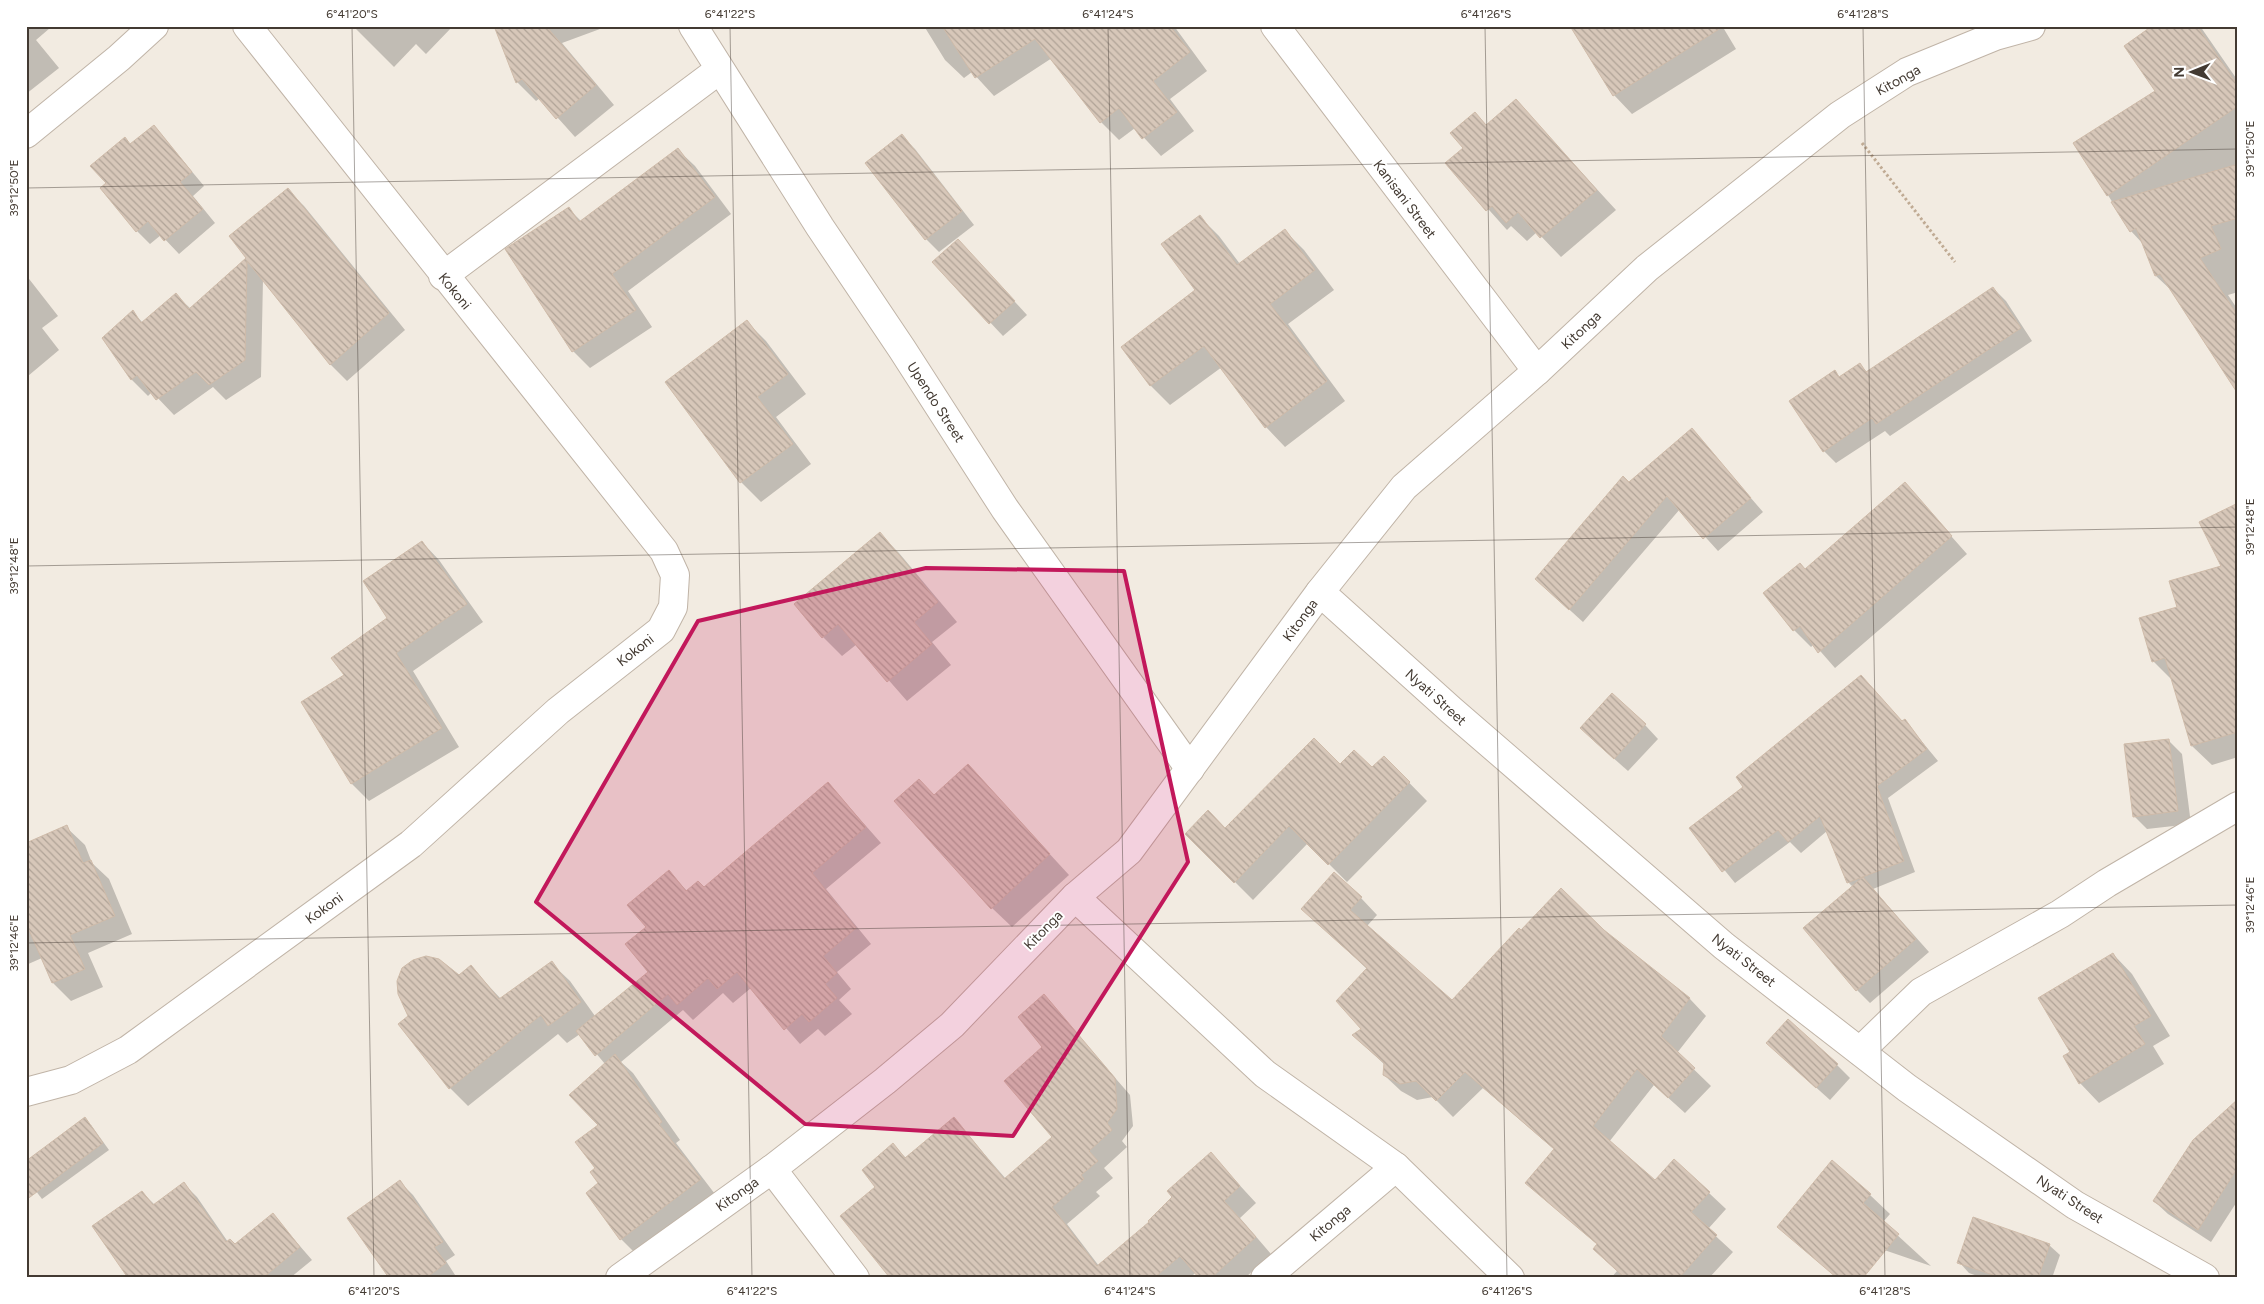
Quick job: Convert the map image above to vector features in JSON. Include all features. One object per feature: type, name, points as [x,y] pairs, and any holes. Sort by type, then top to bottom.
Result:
[{"type":"street","points":[[26,134],[119,58],[154,26]]},
{"type":"street","name":"Kokoni","points":[[26,1092],[71,1080],[128,1050],[411,844],[558,711],[661,630],[673,607],[675,575],[664,551],[443,276],[247,26]]},
{"type":"street","name":"Upendo Street","points":[[693,26],[719,70],[1005,509],[1190,769]]},
{"type":"street","name":"Kanisani Street","points":[[1275,26],[1537,371]]},
{"type":"street","name":"Kitonga","points":[[620,1278],[772,1169],[885,1081],[952,1025],[1075,897],[1129,851],[1320,592],[1404,487],[1537,371],[1647,268],[1840,115],[1907,72],[1994,36],[2030,26]]},
{"type":"street","points":[[443,276],[719,70]]},
{"type":"street","name":"Nyati Street","points":[[1320,592],[1458,717],[1717,940],[1907,1088],[2075,1205],[2205,1278]]},
{"type":"street","points":[[1860,1051],[1922,992],[2060,914],[2107,883],[2238,806]]},
{"type":"street","points":[[1075,897],[1265,1074],[1396,1167],[1510,1278]]},
{"type":"street","name":"Kitonga","points":[[1265,1278],[1396,1167]]},
{"type":"street","points":[[772,1169],[855,1278]]},
{"type":"path","points":[[1840,115],[1955,262]]},
{"type":"highlighted area","points":[[926,568],[1124,571],[1188,862],[1013,1136],[805,1124],[536,902],[698,621]]},
{"type":"building","points":[[494,26],[546,26],[596,85],[556,119],[522,79],[516,83]]},
{"type":"building","points":[[942,26],[1170,26],[1190,52],[1153,81],[1177,112],[1142,139],[1119,108],[1100,123],[1035,39],[975,78]]},
{"type":"building","points":[[1570,26],[1724,26],[1613,96]]},
{"type":"building","points":[[2152,26],[2197,26],[2238,86],[2238,106],[2107,196],[2073,143],[2155,91],[2124,46]]},
{"type":"building","points":[[1516,99],[1597,190],[1540,238],[1518,212],[1506,223],[1492,206],[1486,211],[1445,163],[1463,148],[1450,133],[1475,112],[1486,125]]},
{"type":"building","points":[[154,125],[192,172],[180,182],[203,209],[164,241],[148,221],[136,232],[100,188],[106,183],[90,166],[125,137],[130,144]]},
{"type":"building","points":[[902,134],[962,211],[925,240],[865,163]]},
{"type":"building","points":[[678,148],[715,197],[612,274],[636,310],[572,352],[505,249],[569,207],[579,222]]},
{"type":"building","points":[[2238,164],[2238,218],[2211,226],[2221,249],[2200,258],[2238,316],[2238,394],[2160,274],[2155,276],[2136,228],[2130,232],[2111,202]]},
{"type":"building","points":[[288,188],[389,313],[330,365],[247,261],[245,360],[209,385],[196,372],[156,400],[137,375],[131,380],[102,338],[133,310],[141,323],[176,293],[189,309],[246,258],[229,236]]},
{"type":"building","points":[[1200,215],[1237,265],[1285,229],[1315,270],[1270,304],[1327,381],[1265,428],[1204,346],[1150,386],[1121,347],[1195,290],[1161,244]]},
{"type":"building","points":[[958,239],[1015,301],[989,324],[932,262]]},
{"type":"building","points":[[1993,287],[2021,328],[1876,424],[1872,418],[1823,452],[1789,401],[1835,370],[1839,377],[1860,363],[1866,372]]},
{"type":"building","points":[[747,320],[788,374],[757,397],[793,444],[740,483],[665,382]]},
{"type":"building","points":[[1692,428],[1751,498],[1703,539],[1667,496],[1569,610],[1535,579],[1623,476],[1629,482]]},
{"type":"building","points":[[1905,482],[1952,536],[1818,653],[1800,626],[1793,631],[1763,593],[1800,563],[1805,569]]},
{"type":"building","points":[[2238,503],[2238,732],[2191,746],[2165,658],[2152,662],[2139,618],[2177,607],[2169,581],[2221,566],[2199,522]]},
{"type":"building","points":[[880,532],[938,602],[914,622],[932,644],[887,682],[838,624],[822,638],[794,604]]},
{"type":"building","points":[[422,541],[467,604],[396,653],[442,728],[351,784],[301,702],[344,675],[331,658],[387,618],[363,581]]},
{"type":"building","points":[[1861,675],[1902,721],[1905,719],[1927,749],[1877,786],[1904,861],[1847,883],[1820,816],[1788,842],[1778,830],[1722,872],[1689,828],[1743,787],[1736,777]]},
{"type":"building","points":[[1612,693],[1646,724],[1614,759],[1580,728]]},
{"type":"building","points":[[1314,738],[1340,764],[1354,750],[1372,767],[1384,756],[1410,782],[1328,865],[1289,826],[1234,883],[1185,834],[1208,810],[1225,828]]},
{"type":"building","points":[[2169,739],[2178,811],[2133,817],[2124,744]]},
{"type":"building","points":[[968,764],[1050,854],[991,909],[894,801],[919,779],[934,795]]},
{"type":"building","points":[[828,782],[866,827],[812,873],[856,928],[823,956],[837,973],[825,984],[837,998],[809,1022],[802,1014],[784,1030],[737,972],[717,989],[708,978],[677,1005],[668,994],[595,1056],[576,1031],[648,972],[625,944],[646,927],[627,905],[669,870],[686,891],[698,881],[704,887]]},
{"type":"building","points":[[67,825],[83,863],[91,860],[115,916],[70,935],[85,969],[52,983],[26,923],[26,843]]},
{"type":"building","points":[[1334,872],[1362,897],[1350,910],[1452,1000],[1519,928],[1521,930],[1561,888],[1604,930],[1690,998],[1661,1036],[1695,1068],[1668,1098],[1637,1069],[1593,1126],[1655,1180],[1674,1159],[1710,1192],[1691,1212],[1717,1235],[1679,1278],[1625,1278],[1593,1249],[1597,1244],[1525,1183],[1554,1149],[1465,1072],[1436,1101],[1416,1081],[1400,1084],[1383,1075],[1384,1063],[1352,1035],[1361,1029],[1336,1001],[1367,968],[1301,909]]},
{"type":"building","points":[[1863,877],[1916,939],[1856,991],[1803,928]]},
{"type":"building","points":[[2113,953],[2151,1016],[2134,1026],[2145,1044],[2079,1084],[2063,1056],[2070,1052],[2038,998]]},
{"type":"building","points":[[426,956],[439,959],[459,975],[471,965],[499,999],[552,961],[581,1002],[548,1026],[541,1015],[449,1089],[398,1024],[408,1016],[398,994],[397,981],[402,968],[413,960]]},
{"type":"building","points":[[1044,994],[1115,1078],[1117,1109],[1107,1123],[1112,1130],[1089,1151],[1098,1161],[1081,1175],[1084,1179],[1052,1207],[1097,1266],[1149,1222],[1172,1197],[1167,1191],[1211,1152],[1240,1186],[1224,1201],[1256,1237],[1211,1278],[1199,1278],[1180,1256],[1154,1278],[890,1278],[840,1216],[875,1187],[862,1170],[893,1143],[905,1158],[954,1117],[1004,1179],[1052,1137],[1004,1081],[1042,1047],[1018,1017]]},
{"type":"building","points":[[1788,1019],[1838,1064],[1816,1088],[1766,1043]]},
{"type":"building","points":[[615,1054],[662,1122],[659,1124],[701,1179],[620,1240],[586,1193],[598,1183],[590,1172],[595,1168],[575,1142],[598,1125],[569,1095]]},
{"type":"building","points":[[2238,1099],[2238,1167],[2198,1230],[2153,1201],[2193,1140]]},
{"type":"building","points":[[85,1117],[103,1143],[26,1200],[26,1161]]},
{"type":"building","points":[[1832,1160],[1871,1194],[1863,1203],[1899,1234],[1863,1278],[1837,1278],[1777,1227]]},
{"type":"building","points":[[400,1180],[443,1242],[434,1247],[446,1263],[426,1278],[389,1278],[347,1218]]},
{"type":"building","points":[[184,1182],[226,1242],[230,1239],[235,1244],[273,1213],[300,1247],[263,1278],[128,1278],[92,1226],[142,1191],[153,1205]]},
{"type":"building","points":[[1973,1217],[2050,1244],[2038,1278],[2002,1278],[1957,1263]]}]
